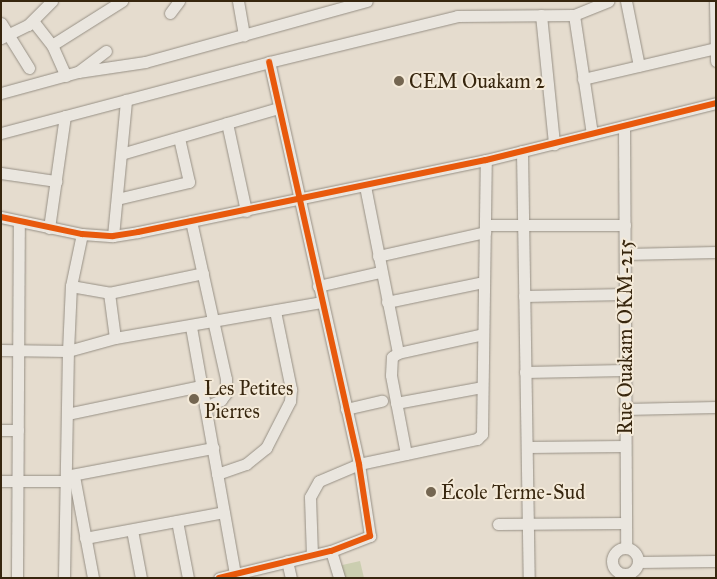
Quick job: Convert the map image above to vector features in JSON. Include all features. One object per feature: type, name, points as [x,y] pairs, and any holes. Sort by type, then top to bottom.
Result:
[{"type":"street","points":[[5,36],[33,21],[52,1]]},
{"type":"street","points":[[52,45],[122,1]]},
{"type":"street","points":[[170,13],[179,1]]},
{"type":"street","points":[[238,1],[244,35]]},
{"type":"street","points":[[1,93],[72,74],[145,62],[244,35],[345,4],[367,1]]},
{"type":"street","points":[[1,133],[268,62],[457,16],[574,15],[608,1]]},
{"type":"street","points":[[626,1],[639,66]]},
{"type":"street","points":[[715,1],[716,61]]},
{"type":"street","points":[[541,15],[554,144]]},
{"type":"street","points":[[574,15],[592,134]]},
{"type":"street","points":[[33,21],[72,74]]},
{"type":"street","points":[[1,23],[5,36],[29,68]]},
{"type":"street","points":[[583,78],[716,48]]},
{"type":"street","points":[[72,74],[106,51]]},
{"type":"street","points":[[221,578],[331,551],[370,536],[359,464],[268,62]]},
{"type":"street","points":[[113,236],[126,100]]},
{"type":"street","points":[[1,217],[82,234],[113,236],[246,211],[486,160],[716,103]]},
{"type":"street","points":[[121,154],[278,108]]},
{"type":"street","points":[[50,228],[65,116]]},
{"type":"street","points":[[228,123],[246,211]]},
{"type":"street","name":"Rue Ouakam OKM-215","points":[[624,126],[626,548]]},
{"type":"street","points":[[117,198],[189,182],[179,138]]},
{"type":"street","points":[[522,151],[529,578]]},
{"type":"street","points":[[312,555],[310,497],[313,488],[319,481],[359,464],[480,438],[486,160]]},
{"type":"street","points":[[1,173],[56,181]]},
{"type":"street","points":[[365,186],[380,272],[398,353]]},
{"type":"street","points":[[17,578],[19,221]]},
{"type":"street","points":[[191,221],[226,393],[221,400],[205,407]]},
{"type":"street","points":[[378,256],[485,228],[523,225],[625,225]]},
{"type":"street","points":[[64,578],[69,478],[67,414],[71,286],[82,234]]},
{"type":"street","points":[[625,254],[716,252]]},
{"type":"street","points":[[318,286],[380,272]]},
{"type":"street","points":[[71,286],[109,292],[202,273]]},
{"type":"street","points":[[387,302],[484,282]]},
{"type":"street","points":[[109,292],[114,338]]},
{"type":"street","points":[[524,296],[625,294]]},
{"type":"street","points":[[1,350],[68,351],[114,338],[191,327],[322,302]]},
{"type":"street","points":[[217,474],[246,464],[266,448],[290,400],[291,390],[275,311]]},
{"type":"street","points":[[191,327],[236,574]]},
{"type":"street","points":[[406,454],[396,404],[391,365],[392,357],[398,353],[483,334]]},
{"type":"street","points":[[525,372],[625,370]]},
{"type":"street","points":[[67,414],[201,386]]},
{"type":"street","points":[[396,404],[482,388]]},
{"type":"street","points":[[346,409],[382,401]]},
{"type":"street","points":[[625,409],[716,407]]},
{"type":"street","points":[[1,430],[18,430]]},
{"type":"street","points":[[527,447],[625,446]]},
{"type":"street","points":[[1,481],[69,478],[213,448]]},
{"type":"street","points":[[69,478],[85,538],[93,578]]},
{"type":"street","points":[[85,538],[224,512]]},
{"type":"street","points":[[177,521],[188,578]]},
{"type":"street","points":[[498,524],[626,523]]},
{"type":"street","points":[[132,530],[141,578]]},
{"type":"street","points":[[626,548],[635,552],[638,562],[634,571],[625,576],[617,572],[612,561],[615,554],[626,548]]},
{"type":"street","points":[[331,551],[339,578]]},
{"type":"street","points":[[287,561],[291,578]]},
{"type":"street","points":[[638,562],[716,561]]},
{"type":"green space","points":[[360,561],[364,578],[340,578],[338,566]]},
{"type":"cycle path","points":[[219,578],[331,551],[370,536],[359,464],[269,62]]},
{"type":"cycle path","points":[[1,217],[82,234],[113,236],[486,160],[716,103]]},
{"type":"place","name":"CEM Ouakam 2","points":[[399,81]]},
{"type":"place","name":"Les Petites Pierres","points":[[194,399]]},
{"type":"place","name":"École Terme-Sud","points":[[431,492]]}]
